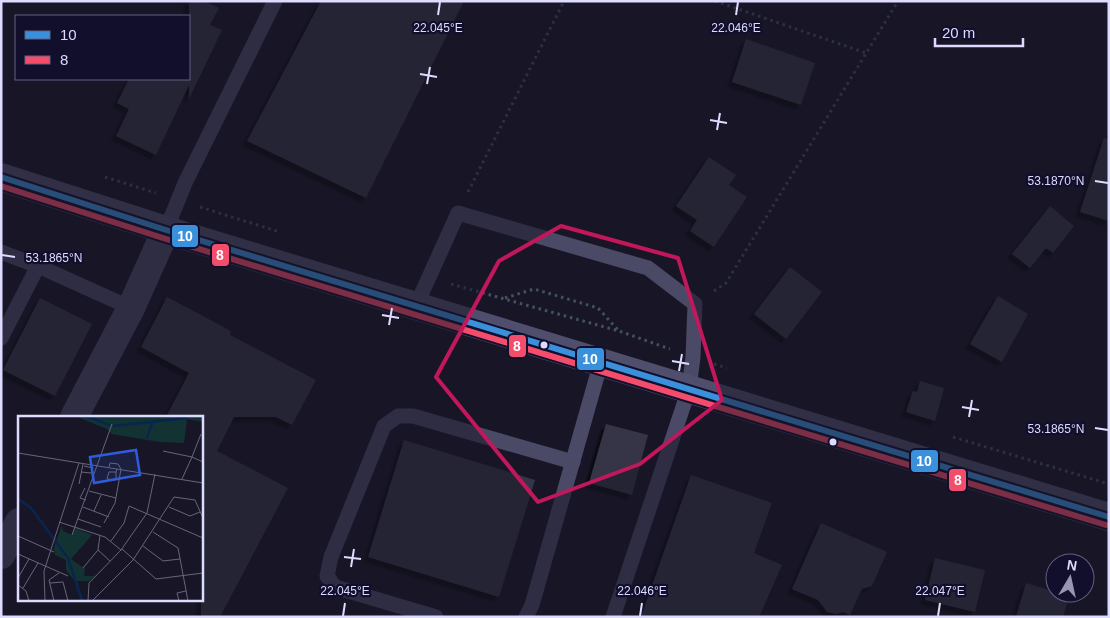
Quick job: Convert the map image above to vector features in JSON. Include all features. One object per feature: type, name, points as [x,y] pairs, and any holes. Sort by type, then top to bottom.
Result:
[{"type":"main road","points":[[1,177],[166,230],[1109,517]]},
{"type":"street","points":[[75,416],[131,308],[166,230]]},
{"type":"street","points":[[1,555],[18,524]]},
{"type":"lane","points":[[166,230],[178,200],[275,1]]},
{"type":"lane","points":[[416,306],[458,213],[648,268],[695,304],[693,357],[689,389],[613,617]]},
{"type":"lane","points":[[1,252],[38,266],[131,308]]},
{"type":"lane","points":[[1,338],[38,266]]},
{"type":"lane","points":[[526,617],[532,605],[601,362]]},
{"type":"lane","points":[[436,617],[335,588],[327,576],[331,557],[384,426],[398,416],[413,416],[573,462]]},
{"type":"path","points":[[458,213],[564,1]]},
{"type":"path","points":[[715,1],[866,53]]},
{"type":"path","points":[[695,304],[726,283],[898,1]]},
{"type":"path","points":[[102,176],[281,232]]},
{"type":"path","points":[[427,278],[619,331],[598,308],[534,288],[505,298]]},
{"type":"highlighted area","points":[[561,226],[678,258],[722,400],[640,464],[538,502],[436,377],[499,261]]},
{"type":"building","points":[[189,1],[204,1],[219,8],[210,25],[222,30],[189,99],[189,85],[156,155],[116,136],[129,109],[117,103],[128,80],[190,80]]},
{"type":"building","points":[[321,1],[464,1],[366,198],[247,141]]},
{"type":"building","points":[[746,39],[815,63],[801,105],[732,82]]},
{"type":"building","points":[[1104,138],[1109,139],[1109,221],[1080,212]]},
{"type":"building","points":[[709,157],[736,175],[729,185],[747,197],[714,247],[690,231],[697,220],[676,206]]},
{"type":"building","points":[[1050,206],[1074,226],[1053,253],[1046,248],[1030,268],[1012,254]]},
{"type":"building","points":[[790,267],[822,292],[786,339],[754,314]]},
{"type":"building","points":[[998,296],[1028,314],[1002,362],[970,344]]},
{"type":"building","points":[[167,297],[231,331],[230,335],[316,380],[292,425],[276,417],[234,417],[217,451],[288,488],[220,617],[201,617],[202,416],[167,416],[189,373],[141,347]]},
{"type":"building","points":[[40,298],[92,324],[55,396],[3,370]]},
{"type":"building","points":[[920,381],[944,388],[935,421],[906,412],[913,391],[917,392]]},
{"type":"building","points":[[606,424],[648,435],[632,495],[589,483]]},
{"type":"building","points":[[404,440],[535,480],[499,597],[368,557]]},
{"type":"building","points":[[691,475],[772,503],[754,553],[782,565],[759,617],[641,617]]},
{"type":"building","points":[[821,523],[887,552],[872,586],[862,589],[850,615],[843,612],[836,614],[827,612],[818,600],[792,589]]},
{"type":"building","points":[[935,558],[985,570],[975,612],[925,600]]},
{"type":"building","points":[[1026,583],[1045,589],[1045,603],[1067,603],[1063,617],[1016,617]]},
{"type":"transit line","name":"10","points":[[1,177],[166,230],[1109,517]]},
{"type":"transit line","name":"8","points":[[1,186],[163,238],[1106,525]]}]
